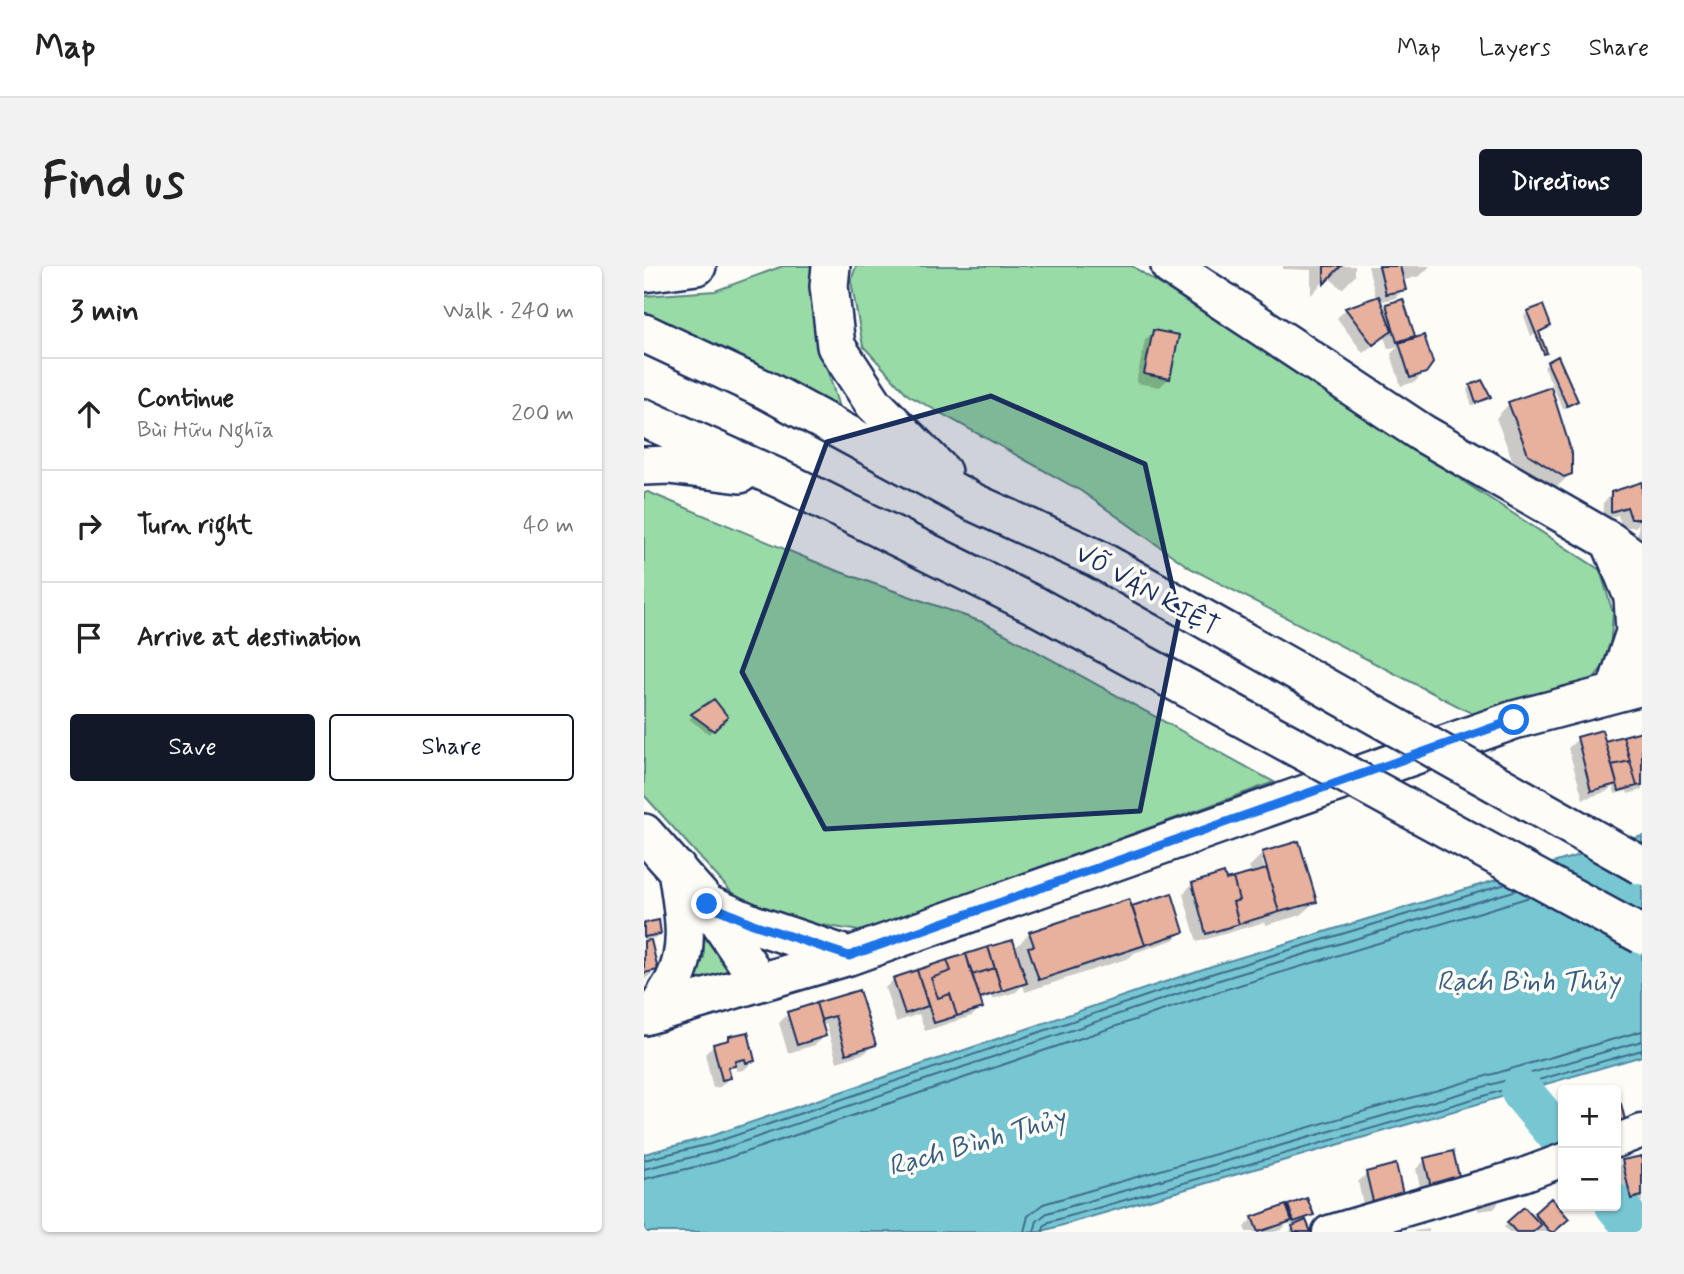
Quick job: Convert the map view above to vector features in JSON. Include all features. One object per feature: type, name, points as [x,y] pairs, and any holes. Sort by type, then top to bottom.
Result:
[{"type":"main road","points":[[644,273],[697,266]]},
{"type":"main road","points":[[831,266],[830,286],[836,346],[874,404],[973,502]]},
{"type":"main road","points":[[1170,266],[1422,433],[1610,541],[1642,564]]},
{"type":"main road","name":"VÕ VĂN KIỆT","points":[[644,333],[766,390],[973,502],[1098,559],[1642,866]]},
{"type":"main road","points":[[644,418],[780,479],[1036,606],[1642,935]]},
{"type":"main road","points":[[644,466],[669,465],[780,479]]},
{"type":"main road","points":[[649,1015],[849,956],[1514,720],[1628,689],[1635,632],[1633,597],[1610,541]]},
{"type":"main road","points":[[644,833],[707,904],[759,981]]},
{"type":"main road","points":[[649,1015],[674,981],[682,959],[685,926],[677,869]]},
{"type":"main road","points":[[707,904],[753,924],[849,956]]},
{"type":"street","points":[[1621,1139],[1642,1132]]},
{"type":"street","points":[[1329,1232],[1523,1175],[1558,1162]]},
{"type":"highlighted area","points":[[991,396],[1145,464],[1179,617],[1140,811],[825,829],[742,672],[827,442]]},
{"type":"green space","points":[[783,266],[818,266],[814,325],[840,411],[644,318],[644,296],[715,291]]},
{"type":"green space","points":[[856,266],[1132,266],[1600,570],[1613,613],[1609,660],[1586,687],[1477,716],[1190,568],[1081,491],[908,395],[863,346],[851,281]]},
{"type":"green space","points":[[648,492],[835,570],[985,623],[1274,782],[866,932],[772,917],[732,893],[644,795],[644,493]]},
{"type":"green space","points":[[708,929],[740,970],[692,984],[704,957],[702,931]]},
{"type":"water","name":"Rạch Bình Thủy","points":[[1642,836],[1642,1056],[1039,1232],[644,1232],[644,1154],[708,1137],[1212,966]]},
{"type":"building","points":[[1324,266],[1341,266],[1324,284]]},
{"type":"building","points":[[1379,266],[1400,266],[1406,290],[1386,294]]},
{"type":"building","points":[[1379,296],[1392,331],[1373,345],[1345,308]]},
{"type":"building","points":[[1403,299],[1415,336],[1397,342],[1386,304]]},
{"type":"building","points":[[1543,305],[1551,326],[1539,332],[1547,353],[1544,354],[1527,311]]},
{"type":"building","points":[[1153,330],[1179,335],[1170,379],[1144,374]]},
{"type":"building","points":[[1424,335],[1433,363],[1426,373],[1410,378],[1399,343]]},
{"type":"building","points":[[1558,356],[1578,401],[1567,406],[1547,362]]},
{"type":"building","points":[[1482,380],[1491,397],[1476,403],[1470,385]]},
{"type":"building","points":[[1551,387],[1572,454],[1572,474],[1564,477],[1528,454],[1508,402]]},
{"type":"building","points":[[1642,482],[1642,519],[1631,519],[1627,507],[1611,512],[1611,492]]},
{"type":"building","points":[[714,699],[728,717],[714,731],[691,714]]},
{"type":"building","points":[[1602,730],[1617,784],[1591,791],[1577,737]]},
{"type":"building","points":[[1642,731],[1642,785],[1637,786],[1623,736]]},
{"type":"building","points":[[1623,736],[1630,761],[1612,765],[1605,741]]},
{"type":"building","points":[[1630,761],[1637,786],[1619,791],[1612,765]]},
{"type":"building","points":[[1299,841],[1317,902],[1279,912],[1262,852]]},
{"type":"building","points":[[1267,869],[1279,912],[1239,924],[1233,902],[1239,900],[1233,878]]},
{"type":"building","points":[[1224,873],[1226,880],[1233,878],[1239,900],[1233,902],[1239,924],[1206,934],[1192,883]]},
{"type":"building","points":[[1172,893],[1184,932],[1145,945],[1132,906]]},
{"type":"building","points":[[1129,899],[1145,945],[1039,980],[1028,947],[1034,946],[1029,932]]},
{"type":"building","points":[[659,920],[661,934],[644,937],[644,923]]},
{"type":"building","points":[[651,940],[658,970],[644,973],[644,941]]},
{"type":"building","points":[[1013,940],[1027,983],[1002,991],[988,947]]},
{"type":"building","points":[[988,947],[995,968],[972,975],[966,954]]},
{"type":"building","points":[[966,954],[983,1008],[957,1016],[950,994],[938,998],[931,978],[951,971],[947,960]]},
{"type":"building","points":[[947,960],[951,971],[931,978],[938,998],[950,994],[957,1016],[934,1023],[917,970]]},
{"type":"building","points":[[995,968],[1002,991],[980,998],[972,975]]},
{"type":"building","points":[[917,970],[928,1006],[905,1014],[893,978]]},
{"type":"building","points":[[859,990],[876,1045],[846,1054],[835,1016],[821,1020],[816,1003]]},
{"type":"building","points":[[816,1003],[826,1036],[797,1045],[787,1012]]},
{"type":"building","points":[[748,1032],[755,1061],[736,1061],[735,1066],[728,1067],[731,1078],[722,1080],[713,1044],[729,1040],[729,1036]]},
{"type":"building","points":[[1621,1104],[1626,1124],[1621,1125]]},
{"type":"building","points":[[1453,1151],[1460,1180],[1431,1187],[1424,1158]]},
{"type":"building","points":[[1642,1156],[1642,1196],[1631,1199],[1622,1160]]},
{"type":"building","points":[[1396,1164],[1405,1203],[1375,1210],[1366,1172]]},
{"type":"building","points":[[1307,1198],[1314,1215],[1294,1222],[1288,1205]]},
{"type":"building","points":[[1551,1198],[1558,1206],[1558,1211],[1562,1211],[1569,1219],[1554,1232],[1550,1232],[1534,1213]]},
{"type":"building","points":[[1286,1205],[1292,1221],[1258,1232],[1252,1217]]},
{"type":"building","points":[[1524,1207],[1541,1225],[1533,1232],[1516,1232],[1507,1222]]},
{"type":"building","points":[[1306,1220],[1311,1232],[1294,1232],[1292,1226]]},
{"type":"waterway","points":[[1522,1092],[1558,1135]]},
{"type":"waterway","points":[[1621,1211],[1638,1232]]},
{"type":"route","points":[[707,904],[753,924],[849,956],[1514,720]]}]
